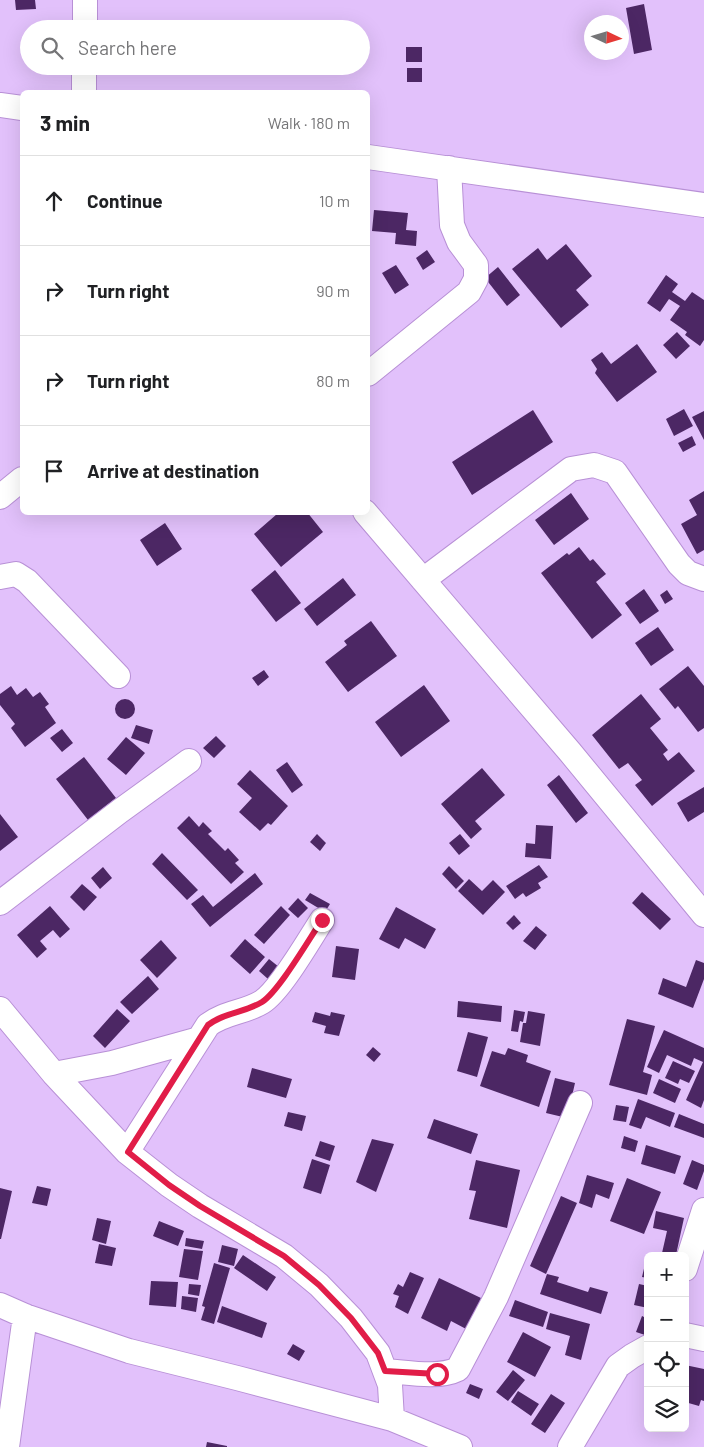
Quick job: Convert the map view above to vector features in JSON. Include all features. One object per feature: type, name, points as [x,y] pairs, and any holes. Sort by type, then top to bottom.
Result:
[{"type":"street","points":[[85,0],[85,20]]},
{"type":"street","points":[[84,75],[84,90]]},
{"type":"street","points":[[0,105],[20,108]]},
{"type":"street","points":[[370,157],[704,205]]},
{"type":"street","points":[[370,372],[469,292],[476,279],[476,265],[459,242],[452,225],[449,168]]},
{"type":"street","points":[[423,580],[571,469],[594,465],[614,472],[679,564],[688,573],[704,579]]},
{"type":"street","points":[[0,497],[20,481]]},
{"type":"street","points":[[368,515],[570,752],[704,914]]},
{"type":"street","points":[[0,576],[16,574],[27,581],[118,676]]},
{"type":"street","points":[[0,903],[189,761]]},
{"type":"street","points":[[128,1152],[208,1025],[218,1017],[247,1010],[264,1001],[276,988],[322,920]]},
{"type":"street","points":[[0,1009],[54,1074],[128,1152],[184,1196],[284,1256],[319,1285],[351,1318],[378,1353],[390,1385],[392,1420]]},
{"type":"street","points":[[54,1074],[112,1063],[199,1039]]},
{"type":"street","points":[[385,1371],[437,1374],[450,1373],[458,1369],[496,1297],[580,1103]]},
{"type":"street","points":[[689,1257],[704,1210]]},
{"type":"street","points":[[0,1305],[25,1316],[129,1351],[392,1420],[460,1447]]},
{"type":"street","points":[[7,1447],[25,1316]]},
{"type":"street","points":[[689,1335],[704,1339]]},
{"type":"street","points":[[570,1447],[618,1366],[644,1349]]},
{"type":"building","points":[[15,0],[35,0],[36,9],[16,10]]},
{"type":"building","points":[[644,4],[652,50],[634,54],[629,15],[627,15],[626,8]]},
{"type":"building","points":[[406,47],[422,47],[422,62],[406,62]]},
{"type":"building","points":[[407,68],[422,68],[422,82],[407,82]]},
{"type":"building","points":[[374,210],[408,213],[406,230],[417,231],[416,246],[395,244],[396,233],[372,231]]},
{"type":"building","points":[[566,244],[592,276],[576,290],[589,305],[561,328],[512,269],[538,248],[547,260]]},
{"type":"building","points":[[427,250],[435,262],[423,270],[416,258]]},
{"type":"building","points":[[396,265],[409,285],[395,294],[382,273]]},
{"type":"building","points":[[498,267],[520,295],[507,306],[485,278]]},
{"type":"building","points":[[666,275],[678,284],[672,292],[685,301],[692,292],[704,300],[704,340],[700,346],[685,335],[687,332],[670,320],[680,306],[669,299],[660,312],[647,303]]},
{"type":"building","points":[[677,332],[690,346],[676,359],[663,345]]},
{"type":"building","points":[[637,344],[657,372],[617,402],[595,373],[597,369],[591,360],[602,352],[611,364]]},
{"type":"building","points":[[684,409],[693,426],[674,436],[666,419]]},
{"type":"building","points":[[533,410],[553,442],[472,495],[452,462]]},
{"type":"building","points":[[704,411],[704,440],[692,417]]},
{"type":"building","points":[[692,436],[696,445],[683,452],[678,443]]},
{"type":"building","points":[[704,491],[704,550],[697,554],[681,524],[697,515],[689,500]]},
{"type":"building","points":[[571,493],[589,519],[554,545],[535,520]]},
{"type":"building","points":[[276,515],[309,515],[323,532],[281,567],[254,534]]},
{"type":"building","points":[[165,523],[182,549],[157,566],[140,540]]},
{"type":"building","points":[[579,547],[590,561],[593,559],[606,574],[596,582],[622,615],[592,639],[541,573],[567,553],[569,555]]},
{"type":"building","points":[[275,570],[301,603],[276,622],[251,590]]},
{"type":"building","points":[[343,578],[356,595],[317,626],[304,609]]},
{"type":"building","points":[[644,589],[659,611],[640,624],[625,603]]},
{"type":"building","points":[[667,590],[673,599],[665,604],[660,595]]},
{"type":"building","points":[[371,621],[397,656],[348,692],[325,662],[347,645],[344,641]]},
{"type":"building","points":[[658,627],[674,650],[651,666],[635,643]]},
{"type":"building","points":[[688,666],[704,686],[704,728],[698,732],[678,706],[675,709],[659,689]]},
{"type":"building","points":[[264,670],[269,677],[258,686],[252,678]]},
{"type":"building","points":[[424,685],[450,721],[401,757],[375,722]]},
{"type":"building","points":[[11,686],[17,695],[26,688],[33,697],[40,692],[49,704],[45,707],[56,723],[25,747],[11,728],[15,724],[0,705],[0,694]]},
{"type":"building","points":[[641,694],[661,719],[650,728],[668,750],[663,754],[668,761],[679,752],[695,771],[652,806],[635,785],[642,780],[628,763],[619,769],[592,735]]},
{"type":"building","points":[[125,699],[132,702],[135,709],[132,716],[125,719],[118,716],[115,709],[118,702]]},
{"type":"building","points":[[136,725],[153,730],[149,744],[131,738]]},
{"type":"building","points":[[62,729],[73,743],[62,752],[50,738]]},
{"type":"building","points":[[216,736],[226,746],[214,758],[203,748]]},
{"type":"building","points":[[126,737],[145,753],[126,775],[107,759]]},
{"type":"building","points":[[84,757],[116,798],[88,820],[56,779]]},
{"type":"building","points":[[287,762],[303,785],[292,793],[276,770]]},
{"type":"building","points":[[482,768],[505,795],[475,821],[482,829],[471,839],[441,804]]},
{"type":"building","points":[[250,770],[288,806],[271,825],[268,823],[260,831],[239,812],[252,798],[237,784]]},
{"type":"building","points":[[559,775],[588,813],[576,823],[547,785]]},
{"type":"building","points":[[704,787],[704,812],[688,822],[677,803]]},
{"type":"building","points":[[0,814],[18,837],[0,851]]},
{"type":"building","points":[[189,816],[199,827],[203,822],[212,831],[208,834],[225,851],[228,848],[239,860],[235,863],[244,872],[231,884],[177,828]]},
{"type":"building","points":[[536,825],[553,826],[551,859],[525,857],[526,843],[535,844]]},
{"type":"building","points":[[317,834],[326,843],[320,851],[310,842]]},
{"type":"building","points":[[460,834],[470,846],[459,855],[449,843]]},
{"type":"building","points":[[162,853],[198,890],[187,900],[152,864]]},
{"type":"building","points":[[539,865],[548,877],[538,883],[541,888],[526,897],[523,893],[515,899],[506,886]]},
{"type":"building","points":[[449,866],[464,881],[456,889],[442,874]]},
{"type":"building","points":[[103,867],[112,878],[100,889],[91,878]]},
{"type":"building","points":[[255,873],[263,884],[210,927],[191,904],[203,895],[213,907]]},
{"type":"building","points":[[469,879],[482,891],[493,880],[505,892],[483,915],[458,891]]},
{"type":"building","points":[[82,884],[97,897],[84,911],[70,897]]},
{"type":"building","points":[[642,892],[671,919],[660,930],[632,903]]},
{"type":"building","points":[[310,893],[330,904],[325,912],[305,900]]},
{"type":"building","points":[[298,898],[308,908],[298,918],[288,909]]},
{"type":"building","points":[[50,906],[70,929],[60,938],[53,930],[40,941],[47,949],[37,958],[17,935]]},
{"type":"building","points":[[281,906],[290,915],[264,944],[254,935]]},
{"type":"building","points":[[396,907],[436,929],[425,949],[405,938],[399,949],[379,939]]},
{"type":"building","points":[[514,915],[521,923],[513,930],[506,923]]},
{"type":"building","points":[[536,926],[547,935],[535,950],[523,941]]},
{"type":"building","points":[[245,939],[265,957],[250,974],[230,956]]},
{"type":"building","points":[[161,940],[177,958],[157,978],[140,960]]},
{"type":"building","points":[[336,946],[359,949],[355,980],[332,977]]},
{"type":"building","points":[[269,959],[279,967],[268,979],[259,971]]},
{"type":"building","points":[[696,960],[704,963],[704,979],[693,1008],[658,994],[663,978],[686,987]]},
{"type":"building","points":[[148,976],[159,989],[132,1014],[120,1002]]},
{"type":"building","points":[[458,1001],[502,1006],[501,1022],[457,1017]]},
{"type":"building","points":[[117,1009],[130,1021],[105,1048],[93,1036]]},
{"type":"building","points":[[514,1010],[525,1012],[523,1022],[520,1021],[518,1032],[511,1031]]},
{"type":"building","points":[[528,1011],[545,1014],[540,1046],[520,1042],[523,1023],[526,1023]]},
{"type":"building","points":[[315,1012],[330,1016],[331,1012],[345,1015],[339,1036],[324,1033],[326,1026],[312,1022]]},
{"type":"building","points":[[627,1019],[655,1026],[643,1072],[652,1075],[647,1095],[609,1085]]},
{"type":"building","points":[[664,1030],[704,1048],[704,1100],[701,1108],[686,1100],[703,1062],[694,1058],[691,1066],[667,1055],[659,1073],[647,1067]]},
{"type":"building","points":[[468,1032],[488,1037],[477,1077],[457,1071]]},
{"type":"building","points":[[373,1047],[381,1054],[374,1062],[366,1055]]},
{"type":"building","points":[[508,1048],[528,1055],[526,1062],[551,1071],[539,1107],[480,1086],[492,1051],[505,1055]]},
{"type":"building","points":[[673,1061],[695,1071],[689,1083],[680,1079],[678,1084],[665,1078]]},
{"type":"building","points":[[252,1068],[292,1079],[286,1098],[247,1087]]},
{"type":"building","points":[[555,1078],[575,1083],[567,1118],[546,1113]]},
{"type":"building","points":[[659,1079],[681,1089],[675,1103],[653,1093]]},
{"type":"building","points":[[638,1099],[675,1113],[670,1127],[646,1117],[641,1129],[629,1125]]},
{"type":"building","points":[[616,1105],[629,1107],[626,1122],[613,1120]]},
{"type":"building","points":[[288,1112],[306,1116],[302,1131],[284,1126]]},
{"type":"building","points":[[679,1114],[704,1124],[704,1138],[674,1127]]},
{"type":"building","points":[[434,1119],[478,1134],[471,1154],[427,1138]]},
{"type":"building","points":[[624,1136],[638,1141],[635,1152],[621,1148]]},
{"type":"building","points":[[372,1139],[394,1144],[376,1192],[356,1182]]},
{"type":"building","points":[[320,1141],[335,1146],[330,1161],[315,1156]]},
{"type":"building","points":[[646,1145],[681,1156],[675,1174],[641,1164]]},
{"type":"building","points":[[312,1159],[330,1165],[321,1194],[303,1188]]},
{"type":"building","points":[[476,1160],[520,1170],[507,1228],[469,1219],[476,1191],[469,1190]]},
{"type":"building","points":[[692,1160],[704,1165],[704,1171],[697,1190],[683,1184]]},
{"type":"building","points":[[587,1175],[614,1183],[609,1199],[596,1194],[592,1208],[579,1203]]},
{"type":"building","points":[[627,1178],[661,1192],[644,1234],[610,1221]]},
{"type":"building","points":[[37,1186],[51,1189],[47,1206],[32,1203]]},
{"type":"building","points":[[0,1188],[12,1191],[1,1239],[0,1239]]},
{"type":"building","points":[[561,1196],[577,1203],[546,1274],[530,1266]]},
{"type":"building","points":[[656,1211],[684,1218],[677,1252],[662,1252],[667,1231],[653,1228]]},
{"type":"building","points":[[97,1218],[111,1221],[106,1244],[92,1240]]},
{"type":"building","points":[[159,1221],[184,1231],[178,1246],[153,1236]]},
{"type":"building","points":[[186,1238],[204,1241],[202,1249],[185,1246]]},
{"type":"building","points":[[99,1244],[116,1248],[112,1266],[95,1263]]},
{"type":"building","points":[[222,1245],[238,1249],[234,1266],[218,1262]]},
{"type":"building","points":[[184,1249],[203,1251],[198,1280],[179,1277]]},
{"type":"building","points":[[243,1255],[276,1277],[267,1291],[234,1268]]},
{"type":"building","points":[[214,1263],[230,1268],[214,1324],[201,1320],[205,1307],[202,1306]]},
{"type":"building","points":[[410,1272],[424,1278],[408,1314],[395,1307],[399,1296],[393,1294],[398,1284],[403,1287]]},
{"type":"building","points":[[547,1274],[559,1277],[557,1282],[588,1292],[590,1287],[608,1292],[601,1314],[540,1294]]},
{"type":"building","points":[[439,1278],[481,1298],[468,1330],[451,1321],[447,1331],[421,1318]]},
{"type":"building","points":[[151,1281],[178,1282],[176,1307],[149,1305]]},
{"type":"building","points":[[189,1284],[201,1285],[199,1296],[188,1294]]},
{"type":"building","points":[[639,1284],[644,1285],[644,1307],[634,1305]]},
{"type":"building","points":[[182,1296],[198,1298],[196,1312],[181,1309]]},
{"type":"building","points":[[515,1300],[548,1312],[543,1327],[509,1316]]},
{"type":"building","points":[[222,1306],[267,1323],[262,1338],[217,1322]]},
{"type":"building","points":[[550,1313],[590,1324],[581,1360],[565,1355],[570,1336],[546,1329]]},
{"type":"building","points":[[642,1316],[644,1317],[644,1335],[636,1332]]},
{"type":"building","points":[[523,1332],[551,1347],[535,1377],[507,1362]]},
{"type":"building","points":[[293,1344],[305,1351],[299,1361],[287,1354]]},
{"type":"building","points":[[689,1366],[704,1369],[704,1401],[701,1400],[699,1406],[689,1403]]},
{"type":"building","points":[[513,1370],[525,1380],[508,1401],[496,1392]]},
{"type":"building","points":[[470,1384],[483,1389],[479,1399],[466,1393]]},
{"type":"building","points":[[518,1391],[539,1404],[531,1416],[511,1402]]},
{"type":"building","points":[[551,1394],[565,1403],[545,1433],[531,1424]]},
{"type":"building","points":[[207,1442],[227,1446],[227,1447],[206,1447]]},
{"type":"route","points":[[322,920],[276,988],[264,1001],[247,1010],[218,1017],[208,1025],[128,1152],[169,1185],[200,1206],[284,1256],[319,1285],[351,1318],[378,1353],[385,1371],[437,1374]]}]
